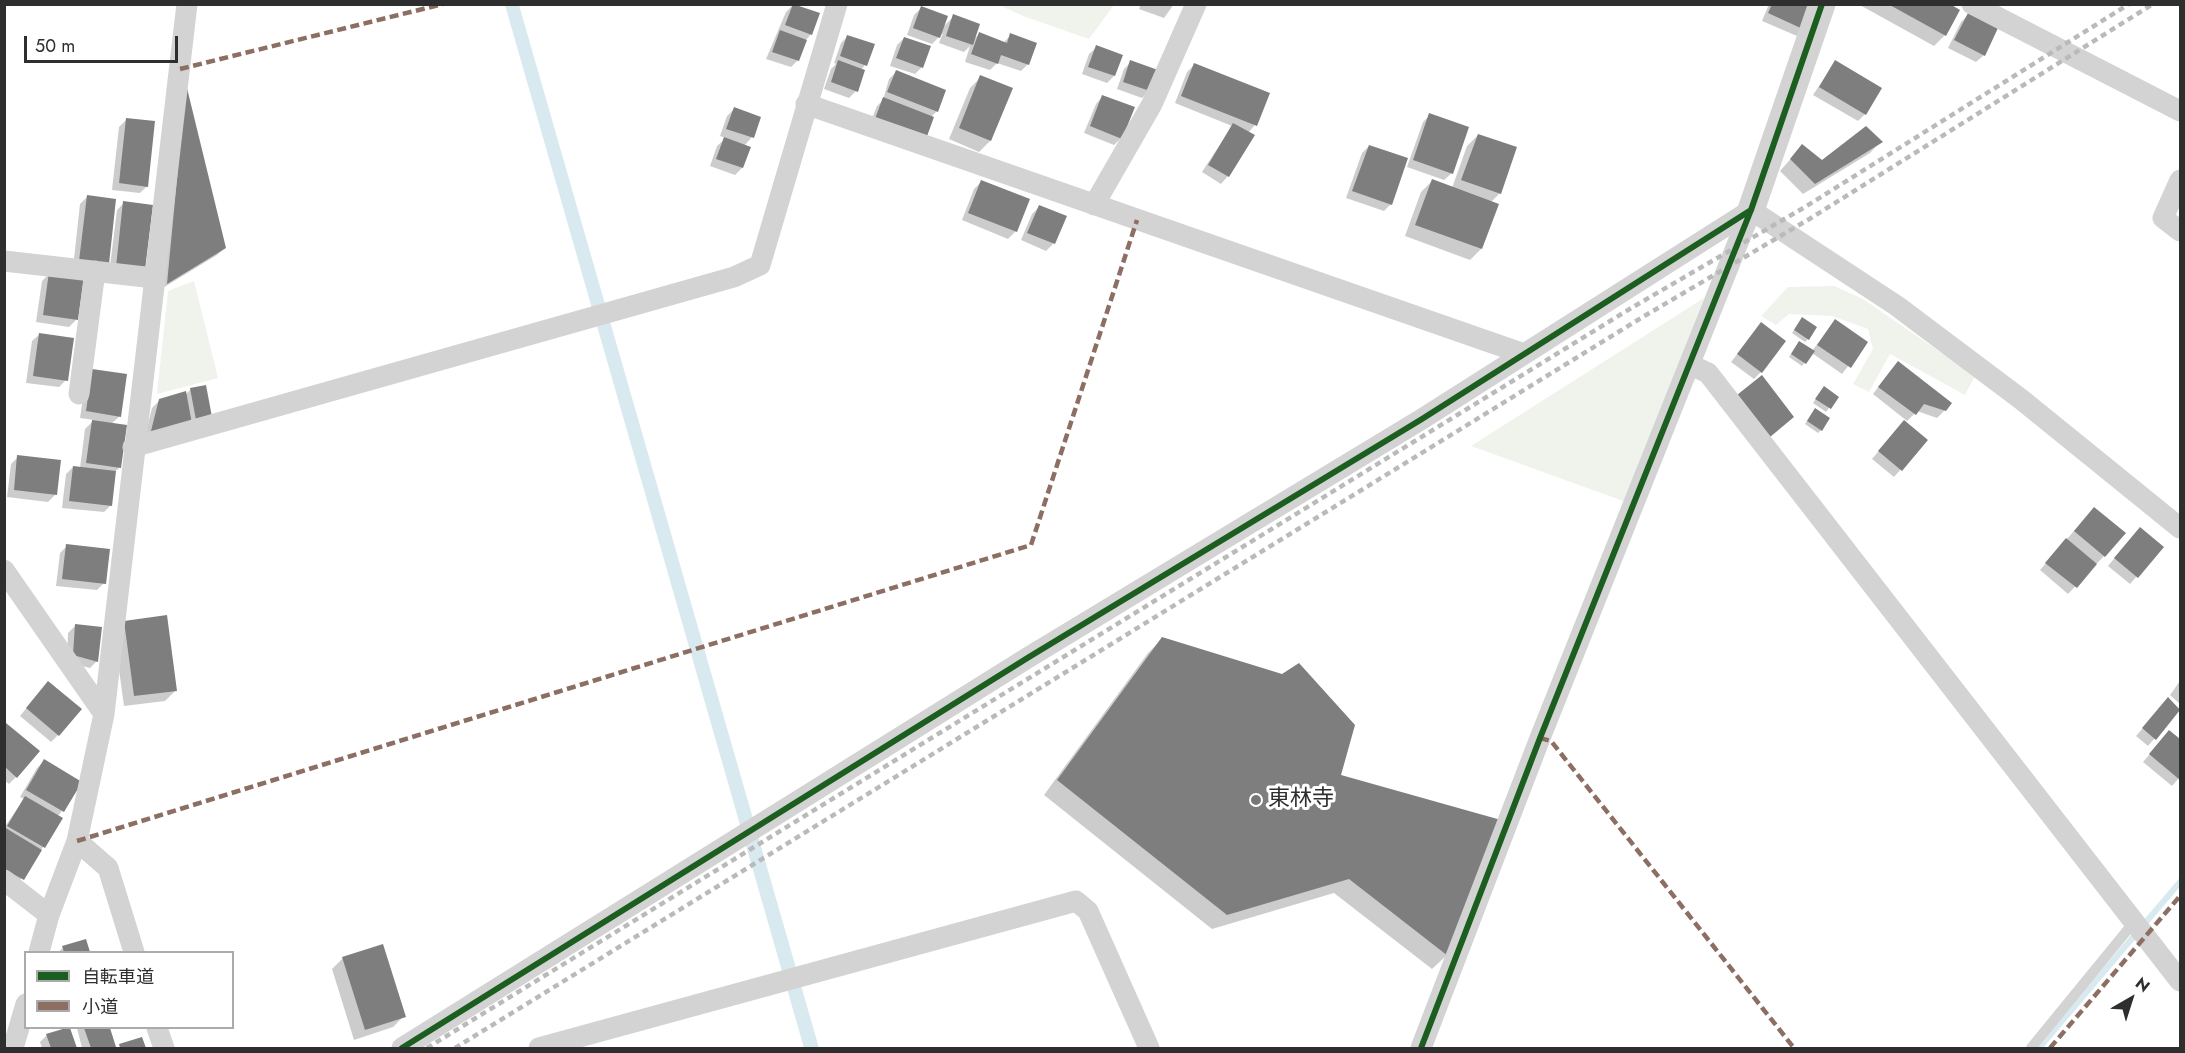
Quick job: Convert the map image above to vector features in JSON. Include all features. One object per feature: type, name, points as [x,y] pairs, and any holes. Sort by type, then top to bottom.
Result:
[{"type":"street","points":[[39,951],[77,841],[104,714],[133,447],[186,4]]},
{"type":"street","points":[[133,447],[734,277],[760,265],[837,4]]},
{"type":"street","points":[[1094,205],[1152,104],[1196,4]]},
{"type":"street","points":[[1422,1048],[1540,738],[1691,365],[1750,210],[1822,4]]},
{"type":"street","points":[[1972,4],[2181,111]]},
{"type":"street","points":[[806,105],[1524,354]]},
{"type":"street","points":[[2181,180],[2163,218],[2181,231]]},
{"type":"street","points":[[404,1048],[1019,663],[1524,354],[1750,210]]},
{"type":"street","points":[[1750,210],[1897,306],[2022,400],[2181,528]]},
{"type":"street","points":[[4,261],[154,278]]},
{"type":"street","points":[[79,394],[95,271]]},
{"type":"street","points":[[1691,365],[1708,373],[2181,981]]},
{"type":"street","points":[[4,570],[104,714]]},
{"type":"street","points":[[77,841],[108,868],[134,951]]},
{"type":"street","points":[[4,880],[50,915]]},
{"type":"street","points":[[538,1048],[1076,901],[1088,911],[1149,1048]]},
{"type":"street","points":[[13,1048],[24,1011]]},
{"type":"street","points":[[157,1029],[164,1048]]},
{"type":"lane","points":[[2031,1048],[2134,922]]},
{"type":"shaded area","points":[[1114,4],[1089,39],[1023,16],[999,5]]},
{"type":"shaded area","points":[[505,5],[519,5],[819,1048],[804,1048]]},
{"type":"shaded area","points":[[194,281],[218,378],[157,394],[168,291]]},
{"type":"shaded area","points":[[1834,286],[1863,299],[1975,376],[1965,395],[1890,354],[1869,392],[1853,384],[1873,349],[1868,329],[1832,316],[1789,314],[1776,325],[1761,316],[1788,287]]},
{"type":"shaded area","points":[[1704,298],[1626,502],[1471,446]]},
{"type":"building","points":[[793,4],[820,13],[812,35],[785,25]]},
{"type":"building","points":[[1772,4],[1816,4],[1805,30],[1768,13]]},
{"type":"building","points":[[1888,4],[1950,4],[1960,10],[1946,36]]},
{"type":"building","points":[[921,6],[948,16],[940,38],[913,28]]},
{"type":"building","points":[[1968,13],[1998,28],[1985,56],[1954,40]]},
{"type":"building","points":[[953,14],[980,24],[973,45],[946,36]]},
{"type":"building","points":[[780,30],[807,40],[799,61],[772,52]]},
{"type":"building","points":[[979,32],[1007,43],[1010,33],[1037,43],[1029,65],[1001,55],[998,64],[971,54]]},
{"type":"building","points":[[847,35],[875,44],[867,66],[840,56]]},
{"type":"building","points":[[904,37],[931,46],[923,68],[896,58]]},
{"type":"building","points":[[1096,45],[1123,55],[1115,76],[1088,67]]},
{"type":"building","points":[[838,60],[865,70],[858,92],[831,82]]},
{"type":"building","points":[[1130,60],[1158,70],[1150,91],[1123,82]]},
{"type":"building","points":[[1835,60],[1882,88],[1866,115],[1819,87]]},
{"type":"building","points":[[1194,63],[1270,93],[1257,126],[1181,96]]},
{"type":"building","points":[[896,70],[946,90],[938,112],[887,92]]},
{"type":"building","points":[[980,75],[1013,88],[991,141],[959,128]]},
{"type":"building","points":[[186,84],[226,248],[167,284]]},
{"type":"building","points":[[1102,95],[1135,107],[1122,139],[1090,126]]},
{"type":"building","points":[[883,97],[934,117],[926,139],[875,119]]},
{"type":"building","points":[[734,107],[761,117],[754,138],[726,129]]},
{"type":"building","points":[[1429,113],[1469,127],[1453,174],[1413,160]]},
{"type":"building","points":[[126,118],[155,121],[148,187],[119,183]]},
{"type":"building","points":[[1233,123],[1255,135],[1229,177],[1208,165]]},
{"type":"building","points":[[1866,126],[1883,142],[1815,184],[1790,159],[1802,144],[1822,160]]},
{"type":"building","points":[[1478,134],[1517,147],[1501,194],[1461,180]]},
{"type":"building","points":[[724,137],[751,147],[743,168],[716,159]]},
{"type":"building","points":[[1369,145],[1408,158],[1392,205],[1352,191]]},
{"type":"building","points":[[1432,179],[1499,204],[1482,249],[1415,225]]},
{"type":"building","points":[[981,180],[1030,199],[1017,232],[968,213]]},
{"type":"building","points":[[87,195],[116,199],[109,264],[79,261]]},
{"type":"building","points":[[123,201],[153,205],[145,270],[116,267]]},
{"type":"building","points":[[1039,205],[1067,216],[1055,244],[1027,233]]},
{"type":"building","points":[[49,272],[84,277],[78,320],[43,315]]},
{"type":"building","points":[[1802,317],[1817,327],[1809,340],[1794,330]]},
{"type":"building","points":[[1835,319],[1868,342],[1851,368],[1817,345]]},
{"type":"building","points":[[1761,322],[1786,341],[1762,373],[1737,354]]},
{"type":"building","points":[[39,333],[74,338],[68,381],[33,376]]},
{"type":"building","points":[[1799,341],[1815,351],[1806,364],[1791,354]]},
{"type":"building","points":[[1898,361],[1952,403],[1946,411],[1924,404],[1916,415],[1878,387]]},
{"type":"building","points":[[92,369],[127,374],[121,417],[86,411]]},
{"type":"building","points":[[1762,375],[1794,417],[1770,437],[1737,395]]},
{"type":"building","points":[[206,385],[212,417],[196,420],[190,388]]},
{"type":"building","points":[[1824,386],[1839,397],[1831,409],[1815,399]]},
{"type":"building","points":[[186,391],[192,424],[150,435],[159,399]]},
{"type":"building","points":[[1815,408],[1830,418],[1822,431],[1807,421]]},
{"type":"building","points":[[92,420],[127,425],[121,468],[86,463]]},
{"type":"building","points":[[1904,420],[1928,440],[1902,471],[1878,451]]},
{"type":"building","points":[[17,455],[61,460],[57,495],[14,490]]},
{"type":"building","points":[[73,466],[116,471],[112,506],[69,501]]},
{"type":"building","points":[[2094,507],[2126,533],[2105,557],[2074,531]]},
{"type":"building","points":[[2140,527],[2164,547],[2138,578],[2114,558]]},
{"type":"building","points":[[2066,538],[2097,564],[2077,588],[2045,563]]},
{"type":"building","points":[[66,544],[110,549],[106,584],[62,579]]},
{"type":"building","points":[[167,615],[177,691],[134,696],[124,621]]},
{"type":"building","points":[[75,624],[102,627],[98,662],[73,655]]},
{"type":"building","name":"東林寺","points":[[1162,637],[1282,674],[1299,663],[1355,725],[1341,775],[1501,820],[1448,956],[1349,879],[1227,915],[1057,780]]},
{"type":"building","points":[[48,681],[82,709],[59,736],[26,708]]},
{"type":"building","points":[[2168,697],[2180,710],[2156,740],[2142,728]]},
{"type":"building","points":[[6,723],[40,751],[17,778],[5,767]]},
{"type":"building","points":[[2169,730],[2180,739],[2180,780],[2149,754]]},
{"type":"building","points":[[44,759],[82,782],[64,812],[26,790]]},
{"type":"building","points":[[25,796],[63,818],[45,848],[7,826]]},
{"type":"building","points":[[4,827],[42,850],[24,880],[4,869]]},
{"type":"building","points":[[86,939],[90,951],[64,951],[62,946]]},
{"type":"building","points":[[383,944],[406,1017],[365,1030],[342,957]]},
{"type":"building","points":[[70,1029],[77,1048],[51,1048],[46,1034]]},
{"type":"building","points":[[84,1029],[110,1029],[116,1047],[91,1048]]},
{"type":"building","points":[[142,1037],[146,1048],[120,1048],[119,1044]]},
{"type":"waterway","points":[[2039,1048],[2180,882]]},
{"type":"railway","points":[[427,1048],[1633,307],[1805,207],[2129,4]]},
{"type":"railway","points":[[455,1048],[1641,318],[1811,218],[2153,4]]},
{"type":"marked path","points":[[180,69],[443,4]]},
{"type":"marked path","points":[[77,841],[1031,545],[1137,220]]},
{"type":"marked path","points":[[1540,738],[1551,741],[1794,1048]]},
{"type":"marked path","points":[[2050,1048],[2180,896]]},
{"type":"cycle path","points":[[1421,1048],[1540,738],[1751,210],[1822,4]]},
{"type":"cycle path","points":[[402,1048],[1029,657],[1422,419],[1751,210]]},
{"type":"place","name":"東林寺","points":[[1256,800]]}]
